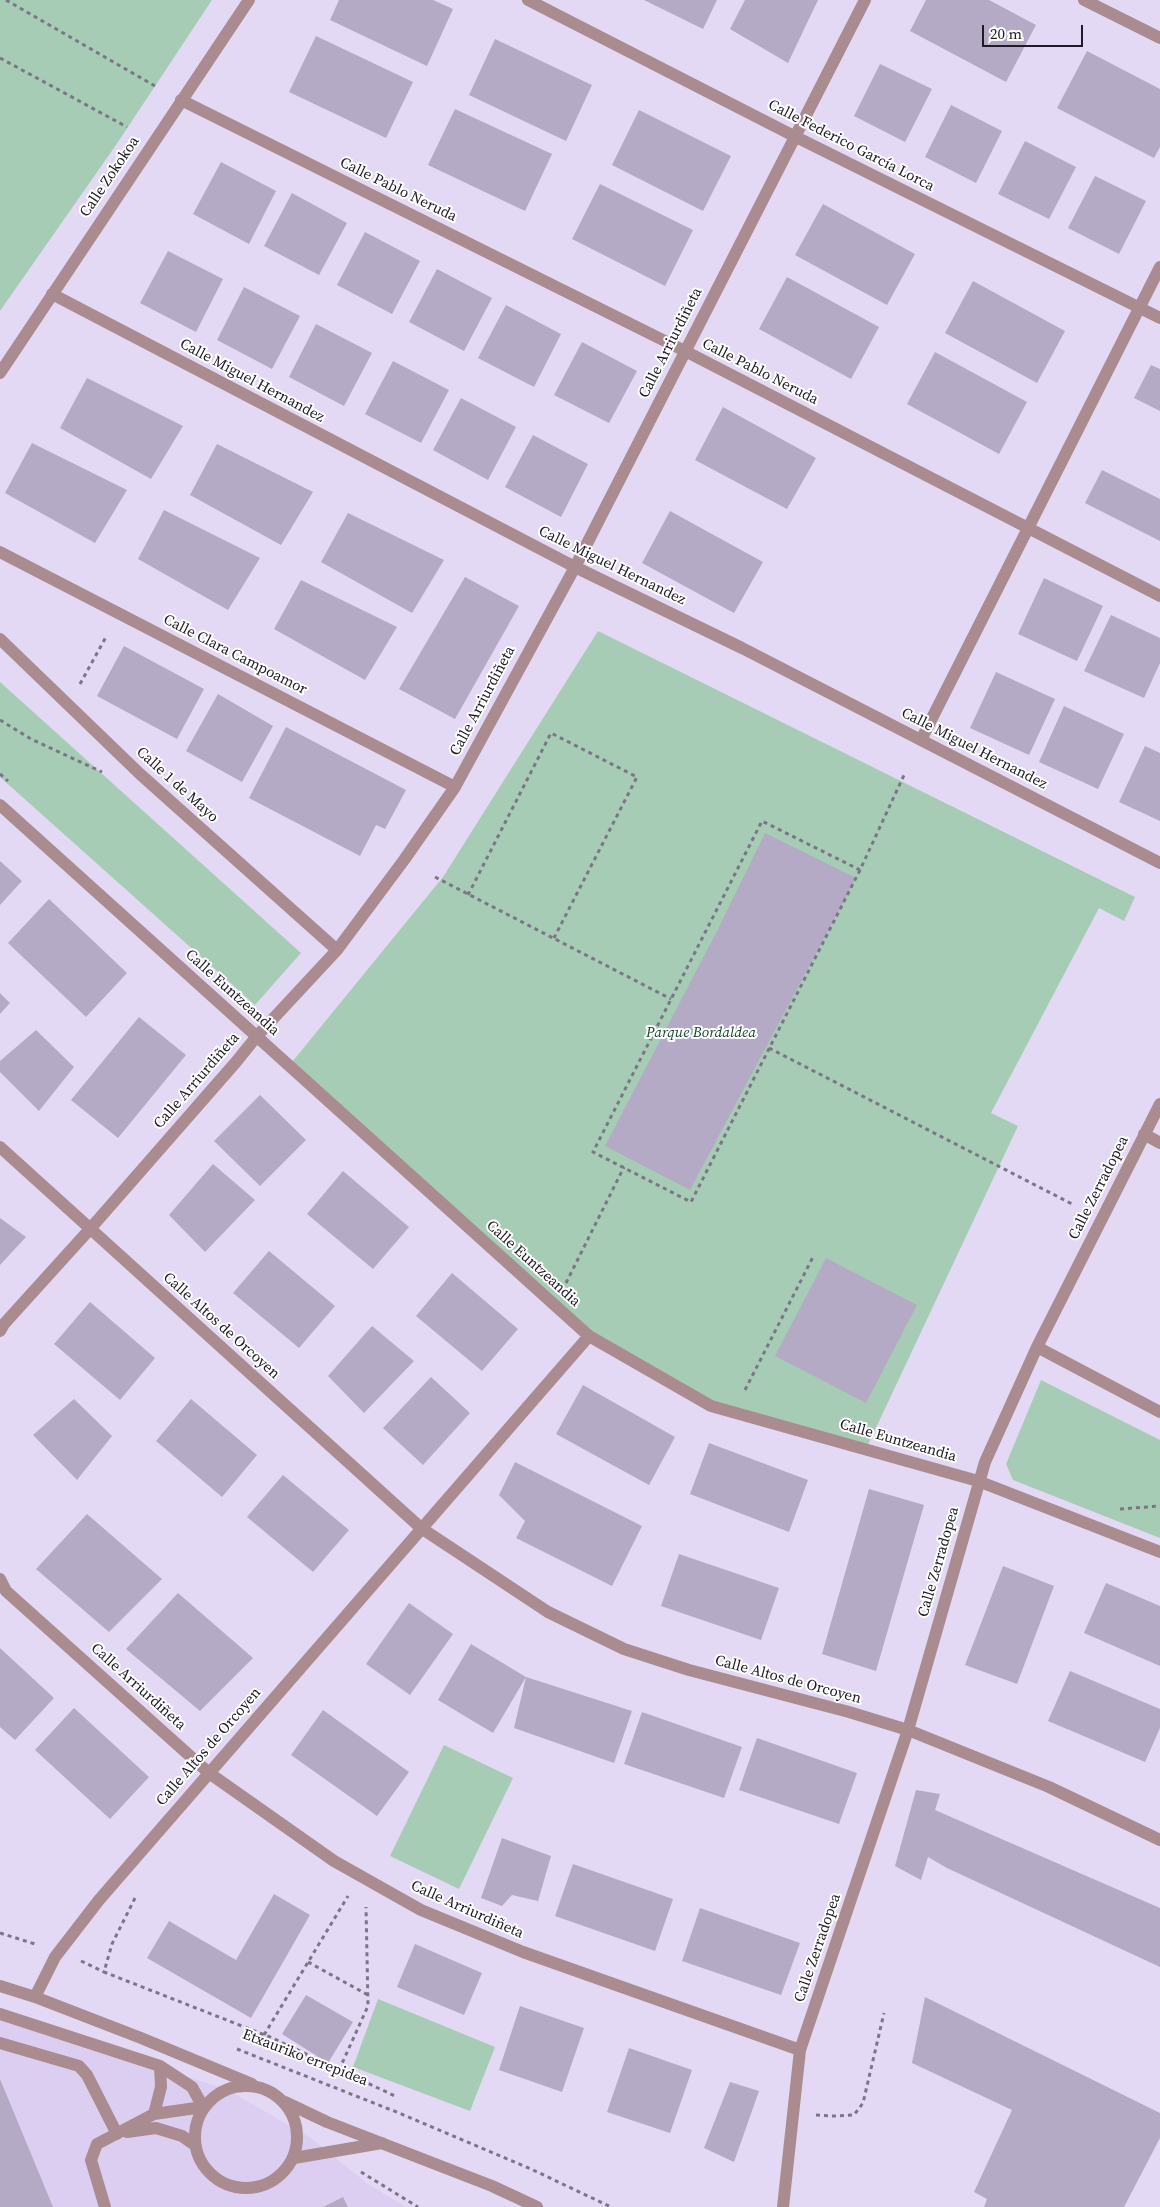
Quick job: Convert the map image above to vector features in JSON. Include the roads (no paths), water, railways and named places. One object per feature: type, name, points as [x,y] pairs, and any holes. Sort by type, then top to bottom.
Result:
[{"type":"street","name":"Calle Zokokoa","points":[[0,373],[249,0]]},
{"type":"street","name":"Calle Federico García Lorca","points":[[528,0],[794,136],[1160,318]]},
{"type":"street","name":"Calle Arriurdiñeta","points":[[0,1331],[4,1324],[90,1229],[257,1036],[336,950],[404,860],[455,787],[574,566],[865,0]]},
{"type":"street","points":[[1084,0],[1160,38]]},
{"type":"street","name":"Calle Pablo Neruda","points":[[181,100],[685,351],[1160,596]]},
{"type":"street","points":[[921,740],[1026,528],[1160,267]]},
{"type":"street","name":"Calle Miguel Hernandez","points":[[52,294],[574,566],[742,648],[1160,863]]},
{"type":"street","name":"Calle Clara Campoamor","points":[[0,552],[455,787]]},
{"type":"street","name":"Calle 1 de Mayo","points":[[0,639],[140,774],[336,950]]},
{"type":"street","name":"Calle Euntzeandia","points":[[0,805],[228,1012],[257,1036],[295,1073],[589,1336],[711,1406],[978,1481],[1160,1552]]},
{"type":"street","name":"Calle Zerradopea","points":[[800,2050],[908,1730],[978,1481],[1037,1347],[1160,1104]]},
{"type":"street","points":[[1144,1134],[1160,1142]]},
{"type":"street","name":"Calle Altos de Orcoyen","points":[[0,1147],[421,1528],[548,1612],[624,1649],[689,1670],[849,1712],[908,1730],[1049,1787],[1160,1840]]},
{"type":"street","name":"Calle Altos de Orcoyen","points":[[35,1997],[55,1957],[99,1900],[589,1336]]},
{"type":"street","points":[[1037,1347],[1160,1412]]},
{"type":"street","name":"Calle Arriurdiñeta","points":[[0,1579],[6,1591],[209,1773],[334,1861],[421,1910],[523,1952],[800,2050]]},
{"type":"street","points":[[0,1986],[35,1997],[258,2087],[272,2093],[284,2102],[327,2122],[492,2186],[537,2207]]},
{"type":"street","points":[[0,2014],[160,2066],[192,2087],[203,2107]]},
{"type":"street","points":[[0,2043],[79,2066],[87,2075],[116,2134]]},
{"type":"street","points":[[783,2207],[800,2050]]},
{"type":"street","points":[[154,2114],[161,2087],[160,2066]]},
{"type":"street","points":[[258,2087],[242,2086],[226,2089],[210,2099],[203,2107],[196,2128],[195,2145],[200,2161],[210,2174],[225,2184],[240,2188],[257,2187],[272,2182],[284,2172],[294,2158],[298,2142],[293,2114],[284,2102]]},
{"type":"street","points":[[105,2207],[91,2160],[97,2144],[154,2114],[203,2107]]},
{"type":"street","points":[[116,2134],[156,2128],[182,2136],[195,2145]]},
{"type":"street","points":[[294,2158],[382,2143]]},
{"type":"park label","name":"Parque Bordaldea","points":[[701,1033]]}]
